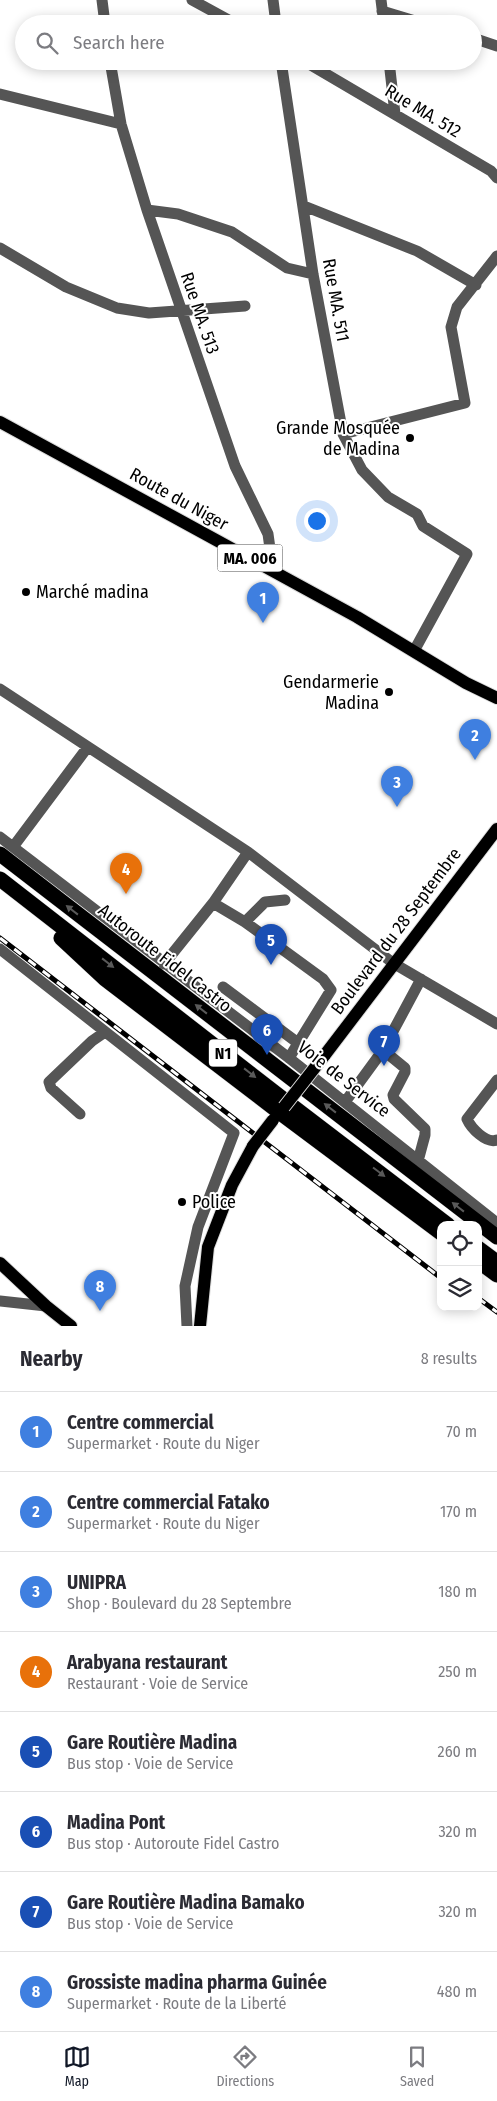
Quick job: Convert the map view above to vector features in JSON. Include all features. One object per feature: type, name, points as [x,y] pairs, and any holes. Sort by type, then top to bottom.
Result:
[{"type":"highway","name":"Autoroute Fidel Castro","points":[[6,850],[497,1237]]},
{"type":"highway","points":[[0,880],[105,979],[279,1113],[437,1230]]},
{"type":"highway","name":"N1","points":[[0,880],[443,1221]]},
{"type":"highway","points":[[482,1251],[497,1262]]},
{"type":"highway","points":[[482,1264],[497,1275]]},
{"type":"main road","name":"Route du Niger","points":[[0,422],[273,570],[357,617],[466,683],[497,698]]},
{"type":"main road","name":"Boulevard du 28 Septembre","points":[[200,1326],[208,1247],[232,1185],[253,1146],[497,829]]},
{"type":"main road","points":[[0,1263],[46,1306],[71,1326]]},
{"type":"street","points":[[102,0],[104,15]]},
{"type":"street","points":[[192,0],[220,15]]},
{"type":"street","points":[[272,0],[274,15]]},
{"type":"street","points":[[381,5],[404,15]]},
{"type":"street","points":[[482,41],[497,46]]},
{"type":"street","name":"Rue MA. 513","points":[[112,70],[121,124],[147,210],[180,312],[235,466],[268,534],[273,570]]},
{"type":"street","name":"Rue MA. 511","points":[[282,70],[313,274],[343,434],[362,470],[388,496],[417,514],[423,526],[467,554],[414,651]]},
{"type":"street","name":"Rue MA. 512","points":[[319,70],[491,171],[497,178]]},
{"type":"street","points":[[389,70],[395,114]]},
{"type":"street","points":[[0,94],[121,124]]},
{"type":"street","points":[[304,206],[417,251],[476,285]]},
{"type":"street","points":[[147,210],[178,214],[232,232],[287,268],[313,274]]},
{"type":"street","points":[[0,248],[66,286],[117,308],[149,313],[245,306]]},
{"type":"street","points":[[343,434],[465,403],[451,327],[457,307],[497,256]]},
{"type":"street","points":[[0,689],[87,748],[248,852],[393,963],[497,1024]]},
{"type":"street","points":[[6,850],[87,748]]},
{"type":"street","name":"Voie de Service","points":[[0,837],[6,850],[164,964],[289,1058],[497,1223]]},
{"type":"street","points":[[164,964],[213,903],[248,852]]},
{"type":"street","points":[[245,922],[265,902],[285,900]]},
{"type":"street","points":[[213,903],[245,922],[323,980],[331,990],[289,1058]]},
{"type":"street","points":[[0,949],[234,1133],[198,1227],[184,1286],[187,1326]]},
{"type":"street","points":[[344,1102],[384,1050],[421,979]]},
{"type":"street","points":[[223,987],[298,1043]]},
{"type":"street","points":[[80,1114],[51,1088],[49,1082],[105,1032]]},
{"type":"street","points":[[384,1050],[405,1068],[405,1072],[393,1095],[394,1098],[425,1129],[418,1161]]},
{"type":"street","points":[[497,1080],[467,1119],[470,1125],[486,1139],[497,1140]]},
{"type":"street","points":[[0,1302],[46,1306]]},
{"type":"railway","points":[[0,938],[437,1275]]},
{"type":"railway","points":[[482,1301],[497,1312]]},
{"type":"place","name":"Grande Mosquée de Madina","points":[[410,438]]},
{"type":"place","name":"Marché madina","points":[[26,592]]},
{"type":"place","name":"Centre commercial","points":[[263,623]]},
{"type":"place","name":"Gendarmerie Madina","points":[[389,692]]},
{"type":"place","name":"Centre commercial Fatako","points":[[475,760]]},
{"type":"place","name":"UNIPRA","points":[[397,807]]},
{"type":"place","name":"Arabyana restaurant","points":[[126,894]]},
{"type":"place","name":"Gare Routière Madina","points":[[271,965]]},
{"type":"place","name":"Madina Pont","points":[[267,1055]]},
{"type":"place","name":"Gare Routière Madina Bamako","points":[[384,1066]]},
{"type":"place","name":"Police","points":[[182,1202]]},
{"type":"place","name":"Grossiste madina pharma Guinée","points":[[100,1311]]}]
